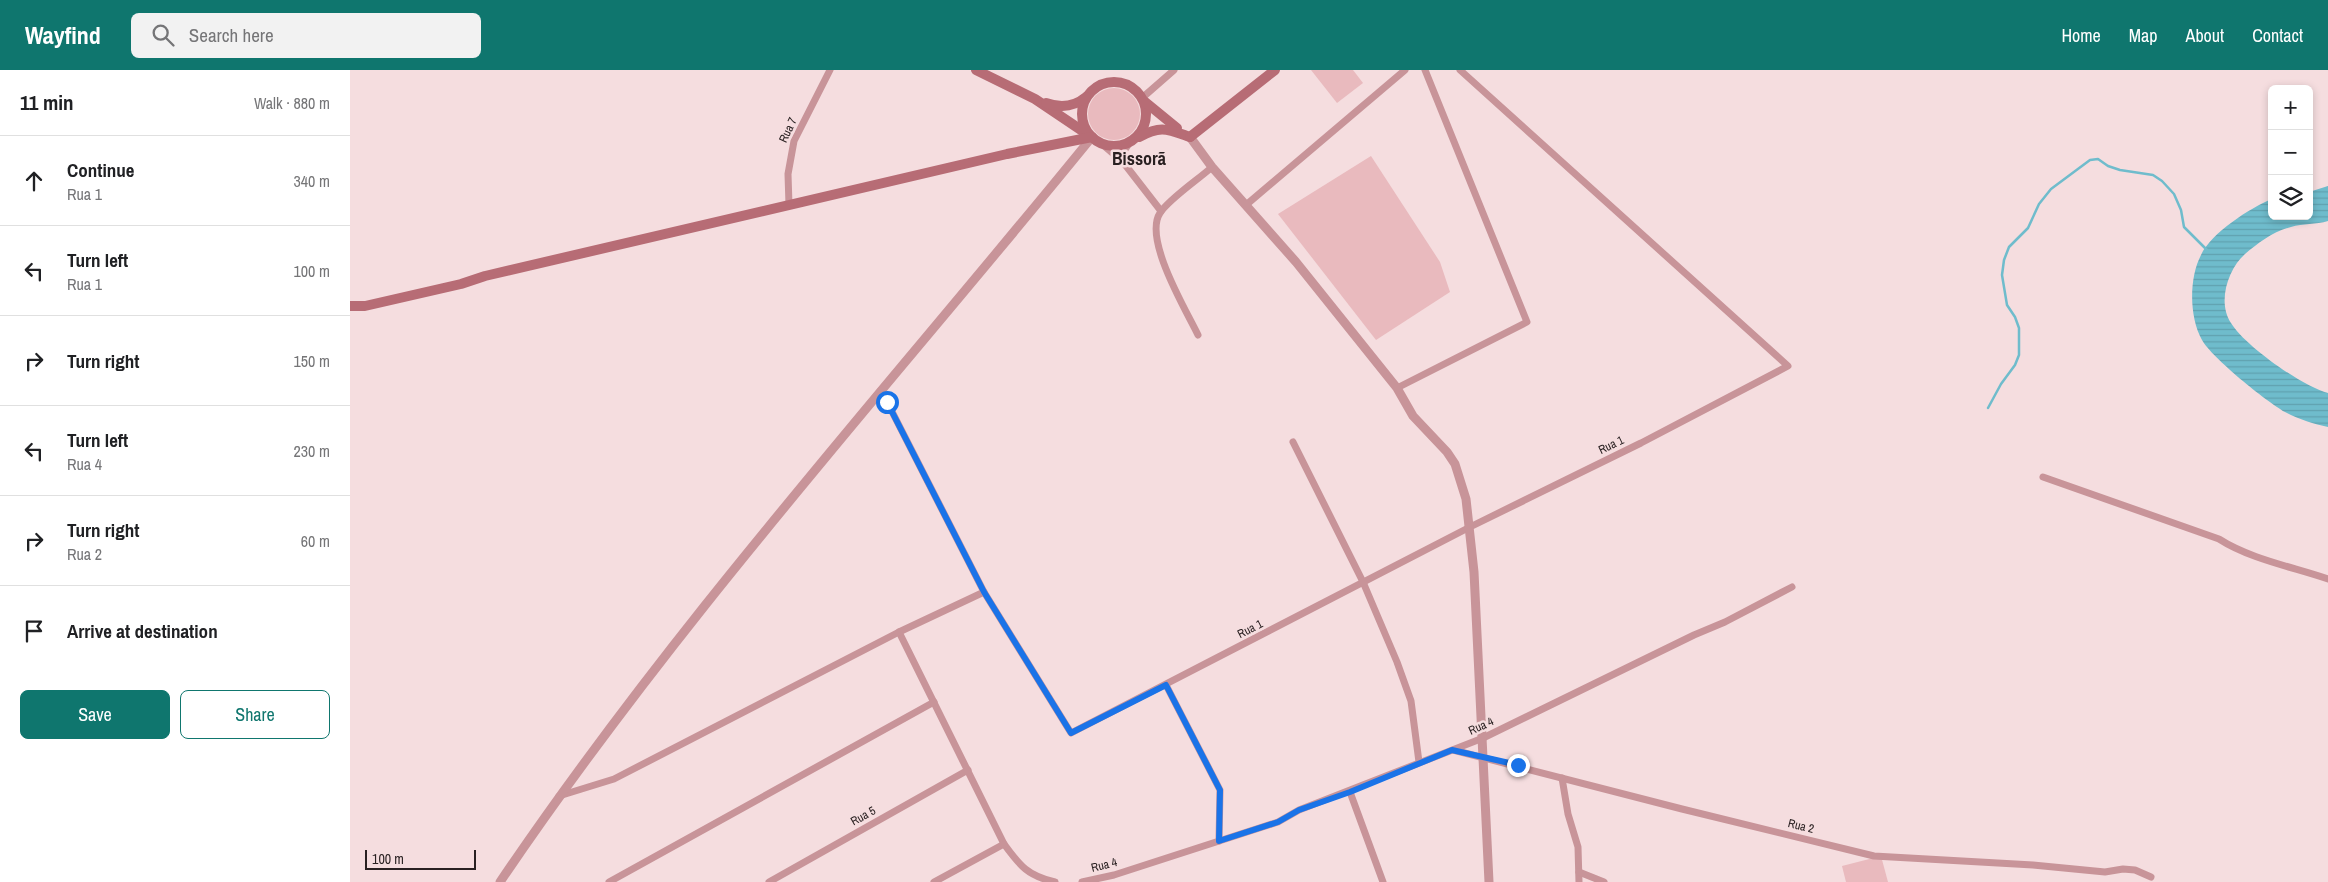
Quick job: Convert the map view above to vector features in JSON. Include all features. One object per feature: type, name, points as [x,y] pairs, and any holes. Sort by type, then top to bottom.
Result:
[{"type":"main road","points":[[976,70],[1035,99],[1102,144],[1113,146],[1132,141],[1158,128],[1165,128],[1190,137]]},
{"type":"main road","points":[[1190,137],[1275,70]]},
{"type":"main road","points":[[1035,99],[1064,106],[1077,104],[1102,84],[1116,82],[1130,86],[1165,120],[1190,137]]},
{"type":"main road","points":[[1087,96],[1082,107],[1082,119],[1092,137]]},
{"type":"main road","points":[[1132,141],[1141,132],[1146,120],[1142,99]]},
{"type":"main road","points":[[350,306],[365,306],[452,286],[485,276],[1007,154],[1092,137]]},
{"type":"street","name":"Rua 7","points":[[789,206],[788,174],[794,142],[830,70]]},
{"type":"street","points":[[1142,99],[1174,70]]},
{"type":"street","points":[[1246,205],[1405,70]]},
{"type":"street","points":[[1397,388],[1528,322],[1425,70]]},
{"type":"street","name":"Rua 1","points":[[881,390],[984,592],[1071,733],[1470,527],[1641,443],[1788,366],[1460,70]]},
{"type":"street","points":[[500,882],[559,796],[639,688],[777,514],[975,281],[1092,137]]},
{"type":"street","points":[[1190,137],[1212,167],[1296,262],[1397,388],[1413,416],[1455,464],[1464,490],[1470,527],[1483,738],[1489,882]]},
{"type":"street","points":[[1123,162],[1124,151],[1132,141]]},
{"type":"street","points":[[1102,144],[1123,162],[1161,211]]},
{"type":"street","points":[[1198,335],[1160,252],[1156,225],[1161,211],[1212,167]]},
{"type":"street","points":[[1293,442],[1363,582],[1411,701],[1419,762]]},
{"type":"street","points":[[2043,477],[2219,539],[2230,546],[2251,554],[2328,579]]},
{"type":"street","name":"Rua 4","points":[[1082,882],[1114,875],[1278,822],[1299,810],[1350,792],[1419,762],[1483,738],[1694,635],[1725,622],[1792,587]]},
{"type":"street","points":[[559,796],[614,779],[899,632],[984,592]]},
{"type":"street","points":[[899,632],[1004,844],[1020,866],[1037,878],[1055,882]]},
{"type":"street","points":[[1166,685],[1220,790],[1219,841]]},
{"type":"street","points":[[609,882],[934,702]]},
{"type":"street","name":"Rua 2","points":[[1452,750],[1874,856],[2033,865],[2105,872],[2123,869],[2135,870],[2151,877]]},
{"type":"street","name":"Rua 5","points":[[769,882],[968,770]]},
{"type":"street","points":[[1562,778],[1568,814],[1578,847],[1579,882]]},
{"type":"street","points":[[1350,792],[1383,882]]},
{"type":"street","points":[[934,882],[1004,844]]},
{"type":"street","points":[[1579,872],[1604,882]]},
{"type":"shaded area","points":[[1311,70],[1353,70],[1363,83],[1337,103]]},
{"type":"shaded area","points":[[1109,88],[1119,88],[1128,92],[1136,100],[1140,114],[1136,128],[1128,136],[1119,140],[1109,140],[1100,136],[1092,128],[1088,119],[1088,109],[1092,100],[1100,92]]},
{"type":"shaded area","points":[[1371,156],[1440,262],[1450,292],[1376,340],[1278,214]]},
{"type":"shaded area","points":[[1881,856],[1888,882],[1846,882],[1842,866]]},
{"type":"water","points":[[2328,186],[2328,221],[2296,226],[2272,234],[2245,254],[2229,277],[2226,286],[2225,305],[2231,323],[2248,342],[2275,364],[2304,383],[2328,393],[2328,427],[2306,421],[2285,412],[2228,368],[2202,340],[2195,320],[2192,298],[2197,264],[2206,247],[2222,230],[2253,208],[2268,201],[2268,220],[2313,220],[2313,191]]},
{"type":"waterway","points":[[1988,408],[2001,384],[2015,365],[2019,355],[2019,328],[2015,317],[2007,305],[2002,275],[2004,260],[2009,247],[2028,228],[2039,204],[2051,189],[2090,160],[2098,159],[2108,166],[2120,170],[2153,175],[2162,181],[2174,194],[2181,210],[2184,227],[2207,250]]},
{"type":"district","name":"Bissorã","points":[[1139,159]]},
{"type":"route","points":[[887,402],[984,592],[1071,733],[1166,685],[1220,790],[1219,841],[1278,822],[1299,810],[1350,792],[1452,750],[1518,765]]}]
